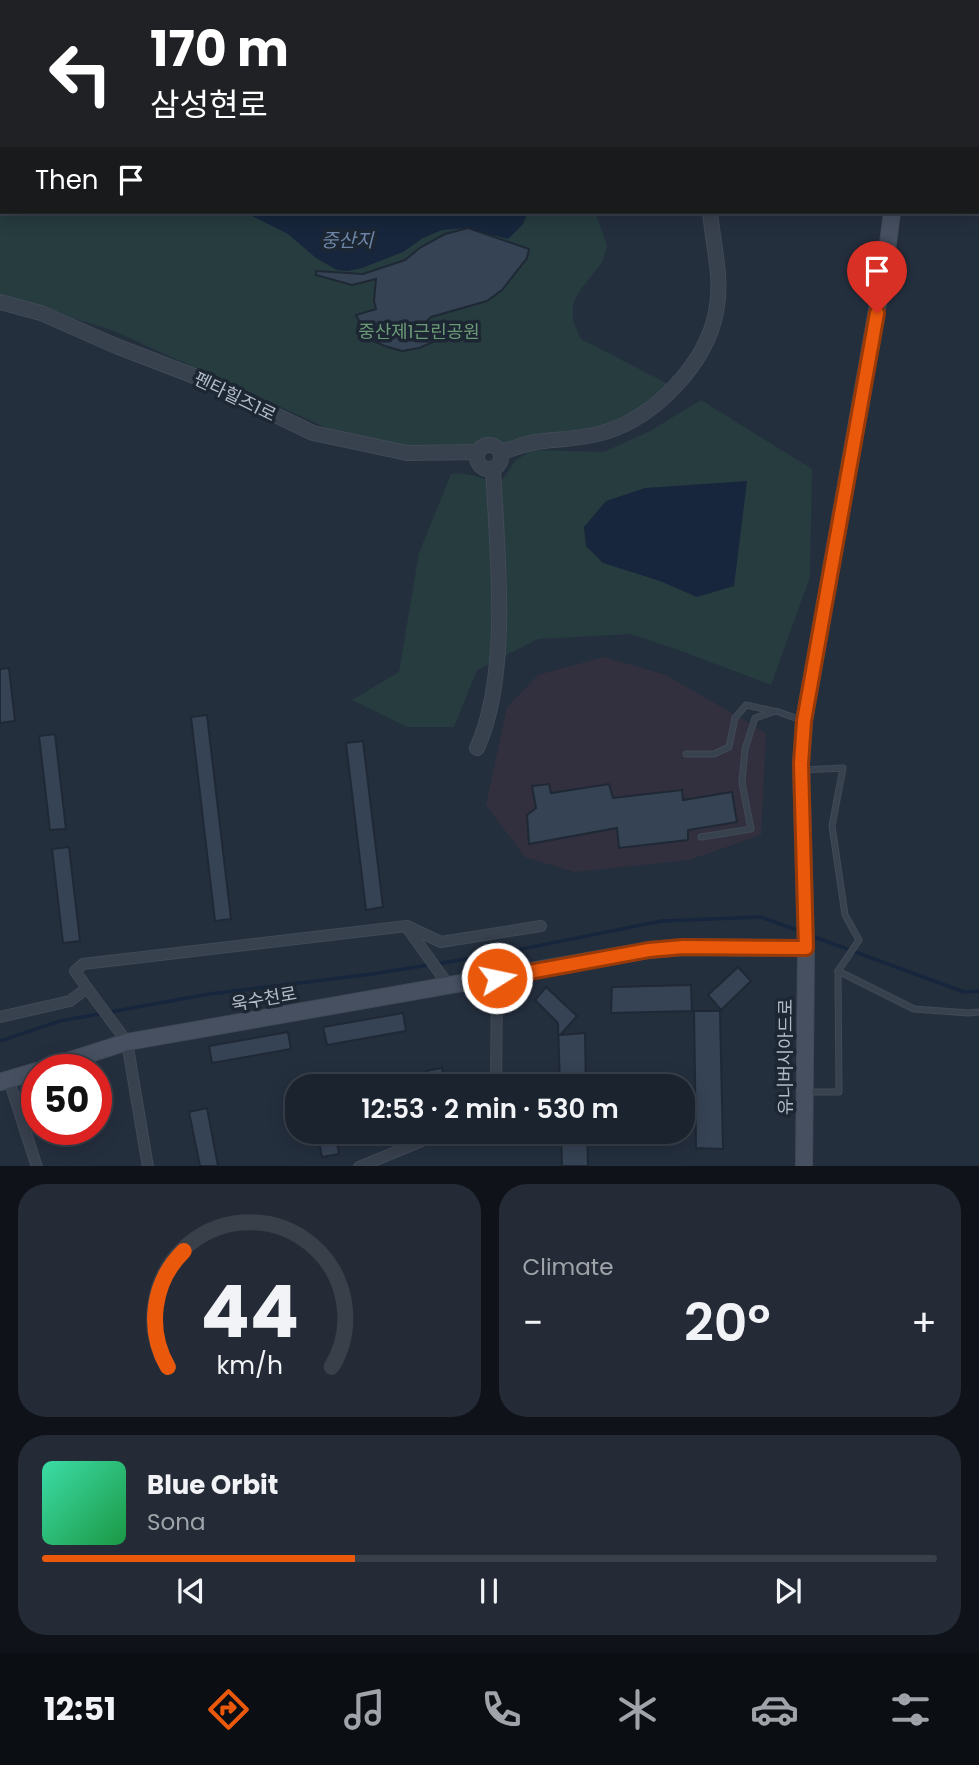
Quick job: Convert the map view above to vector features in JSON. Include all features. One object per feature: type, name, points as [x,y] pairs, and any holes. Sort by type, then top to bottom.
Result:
[{"type":"main road","name":"유니버시아드로","points":[[804,1166],[804,721],[887,259],[892,214]]},
{"type":"main road","name":"욱수천로","points":[[89,1054],[127,1042],[649,950],[683,947],[806,948]]},
{"type":"street","points":[[500,452],[534,443],[606,432],[642,414],[670,392],[696,361],[708,340],[716,312],[717,261],[710,214]]},
{"type":"street","name":"펜타힐즈1로","points":[[0,302],[41,313],[194,376],[313,433],[407,453],[458,450],[478,452]]},
{"type":"street","points":[[492,445],[500,452],[500,464],[493,469],[482,467],[477,460],[478,452],[484,446],[492,445]]},
{"type":"street","points":[[477,748],[487,727],[496,680],[499,597],[493,469]]},
{"type":"street","points":[[407,926],[449,986]]},
{"type":"street","points":[[148,1166],[127,1042],[75,971],[83,964],[407,926],[441,942],[541,926]]},
{"type":"street","points":[[496,1074],[497,978]]},
{"type":"street","points":[[0,1017],[69,1001],[87,988]]},
{"type":"street","points":[[5,1081],[37,1166]]},
{"type":"street","points":[[361,1166],[415,1144]]},
{"type":"lane","points":[[686,754],[714,754],[729,747],[734,718],[746,705],[776,711],[804,721]]},
{"type":"lane","points":[[701,837],[751,829],[742,783],[745,749],[755,718],[776,711]]},
{"type":"lane","points":[[802,769],[843,768],[832,826],[845,915],[859,940],[838,971],[839,1092],[805,1091]]},
{"type":"lane","points":[[838,971],[914,1009],[979,1012]]},
{"type":"shaded area","points":[[604,657],[666,675],[766,733],[761,835],[689,860],[574,872],[525,857],[486,805],[507,707],[538,675]]},
{"type":"green space","name":"중산제1근린공원","points":[[0,214],[596,214],[607,245],[603,261],[573,304],[573,321],[581,339],[674,387],[606,432],[500,452],[362,444],[112,330],[0,296]]},
{"type":"green space","points":[[701,400],[812,469],[810,577],[771,685],[631,634],[538,639],[477,670],[454,727],[407,727],[352,700],[399,672],[419,553],[451,474],[469,475],[500,483],[516,460],[532,450],[604,452],[650,431]]},
{"type":"water","name":"중산지","points":[[248,214],[527,214],[523,224],[508,239],[465,228],[442,230],[423,238],[403,252],[348,271],[337,270],[316,258],[288,234]]},
{"type":"water","points":[[747,481],[734,586],[697,597],[660,581],[603,563],[586,546],[584,527],[606,501],[645,488]]},
{"type":"building","points":[[468,228],[529,249],[527,258],[502,290],[487,301],[431,317],[420,328],[433,342],[419,348],[402,351],[385,346],[373,341],[365,332],[356,315],[376,309],[376,279],[352,285],[316,275],[316,271],[363,274],[405,260],[421,247],[445,234]]},
{"type":"building","points":[[9,668],[15,721],[0,723],[0,669]]},
{"type":"building","points":[[207,715],[231,919],[215,921],[191,717]]},
{"type":"building","points":[[55,734],[66,829],[50,830],[39,736]]},
{"type":"building","points":[[363,741],[383,907],[366,910],[346,743]]},
{"type":"building","points":[[549,784],[551,793],[609,784],[613,798],[682,790],[683,800],[732,792],[737,822],[688,830],[688,840],[619,848],[617,828],[529,844],[527,815],[536,808],[532,786]]},
{"type":"building","points":[[69,847],[80,941],[63,943],[52,849]]},
{"type":"building","points":[[738,967],[751,981],[721,1010],[708,995]]},
{"type":"building","points":[[691,985],[692,1011],[611,1013],[612,987]]},
{"type":"building","points":[[546,987],[577,1016],[560,1035],[585,1033],[586,1074],[560,1074],[558,1023],[535,1000]]},
{"type":"building","points":[[694,1011],[720,1011],[723,1149],[696,1148]]},
{"type":"building","points":[[403,1013],[406,1031],[327,1045],[323,1027]]},
{"type":"building","points":[[288,1032],[291,1049],[212,1063],[209,1046]]},
{"type":"building","points":[[442,1068],[443,1074],[427,1074],[426,1071]]},
{"type":"building","points":[[207,1108],[218,1166],[200,1166],[189,1112]]},
{"type":"building","points":[[319,1144],[337,1144],[339,1154],[322,1157]]},
{"type":"building","points":[[561,1144],[587,1144],[588,1166],[562,1166]]},
{"type":"waterway","points":[[0,1041],[60,1021],[209,994],[372,974],[492,955],[661,921],[761,917],[802,932]]},
{"type":"waterway","points":[[809,935],[964,992],[979,991]]},
{"type":"route","points":[[497,978],[649,950],[683,947],[806,948],[801,764],[804,721],[877,313]]}]
